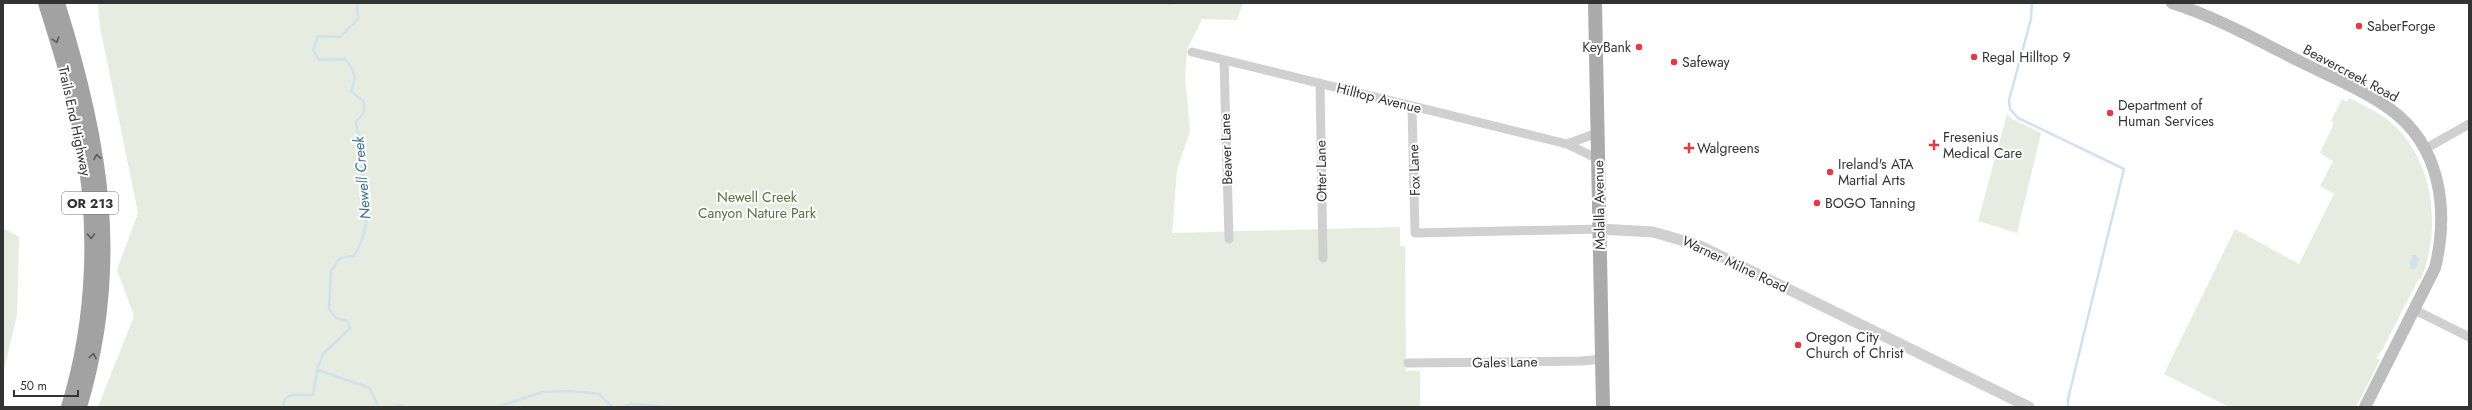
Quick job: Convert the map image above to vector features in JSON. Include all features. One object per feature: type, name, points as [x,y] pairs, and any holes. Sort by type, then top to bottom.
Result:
[{"type":"highway","name":"Trails End Highway","points":[[45,3],[80,131],[90,209],[92,257],[88,306],[82,349],[68,407]]},
{"type":"highway","name":"Trails End Highway","points":[[58,3],[82,81],[92,127],[104,216],[102,299],[93,360],[80,407]]},
{"type":"main road","name":"Molalla Avenue","points":[[1595,3],[1603,407]]},
{"type":"main road","name":"Beavercreek Road","points":[[2172,3],[2194,6],[2379,102],[2409,126],[2425,148],[2439,186],[2442,227],[2435,268],[2365,407]]},
{"type":"street","name":"Hilltop Avenue","points":[[1192,52],[1567,144],[1598,159]]},
{"type":"street","name":"Beaver Lane","points":[[1224,60],[1229,239]]},
{"type":"street","name":"Otter Lane","points":[[1320,83],[1323,258]]},
{"type":"street","name":"Fox Lane","points":[[1412,106],[1415,233]]},
{"type":"street","points":[[2461,130],[2469,117]]},
{"type":"street","points":[[2425,148],[2461,130],[2469,124]]},
{"type":"street","points":[[1567,144],[1597,133]]},
{"type":"street","name":"Warner Milne Road","points":[[1415,233],[1600,230],[1653,232],[1698,245],[2029,407]]},
{"type":"street","points":[[2415,310],[2469,337]]},
{"type":"street","name":"Gales Lane","points":[[1408,363],[1581,361],[1602,358]]},
{"type":"green space","name":"Newell Creek Canyon Nature Park","points":[[98,3],[1243,3],[1237,20],[1202,19],[1187,50],[1185,77],[1190,131],[1177,170],[1172,233],[1400,227],[1400,246],[1405,246],[1406,371],[1420,371],[1420,407],[98,407],[134,316],[117,270],[138,213],[100,27]]},
{"type":"green space","points":[[2349,98],[2370,108],[2384,117],[2404,136],[2416,154],[2424,174],[2430,194],[2432,216],[2428,259],[2421,279],[2418,280],[2381,352],[2376,358],[2380,360],[2356,407],[2229,407],[2164,374],[2235,229],[2299,264],[2334,194],[2320,186],[2333,161],[2320,153],[2334,123],[2331,121],[2342,99],[2347,102]]},
{"type":"green space","points":[[2007,114],[2012,119],[2041,133],[2017,233],[1978,221]]},
{"type":"green space","points":[[3,228],[19,237],[17,315],[3,374]]},
{"type":"water","points":[[2413,255],[2416,255],[2419,259],[2416,268],[2411,269],[2409,263]]},
{"type":"waterway","name":"Newell Creek","points":[[283,407],[284,402],[289,396],[298,394],[313,395],[318,367],[323,354],[350,328],[347,321],[336,318],[329,309],[331,271],[340,258],[354,256],[363,236],[365,227],[366,208],[362,174],[362,155],[356,122],[364,112],[364,102],[351,91],[354,82],[354,74],[345,59],[319,60],[313,50],[318,36],[340,37],[358,19],[357,3]]},
{"type":"waterway","points":[[2032,3],[2031,19],[2009,100],[2010,109],[2018,118],[2124,169],[2068,399],[2068,407]]},
{"type":"waterway","points":[[318,370],[370,388],[378,407]]},
{"type":"waterway","points":[[497,407],[543,392],[570,391],[599,394],[612,407]]},
{"type":"waterway","points":[[624,407],[630,404],[673,407]]},
{"type":"waterway","points":[[391,407],[401,405],[404,407]]},
{"type":"place","name":"SaberForge","points":[[2359,26]]},
{"type":"place","name":"KeyBank","points":[[1639,47]]},
{"type":"place","name":"Regal Hilltop 9","points":[[1974,57]]},
{"type":"place","name":"Safeway","points":[[1674,62]]},
{"type":"place","name":"Department of Human Services","points":[[2110,113]]},
{"type":"place","name":"Fresenius Medical Care","points":[[1934,145]]},
{"type":"place","name":"Walgreens","points":[[1689,148]]},
{"type":"place","name":"Ireland's ATA Martial Arts","points":[[1830,172]]},
{"type":"place","name":"BOGO Tanning","points":[[1817,203]]},
{"type":"place","name":"Oregon City Church of Christ","points":[[1798,345]]}]
